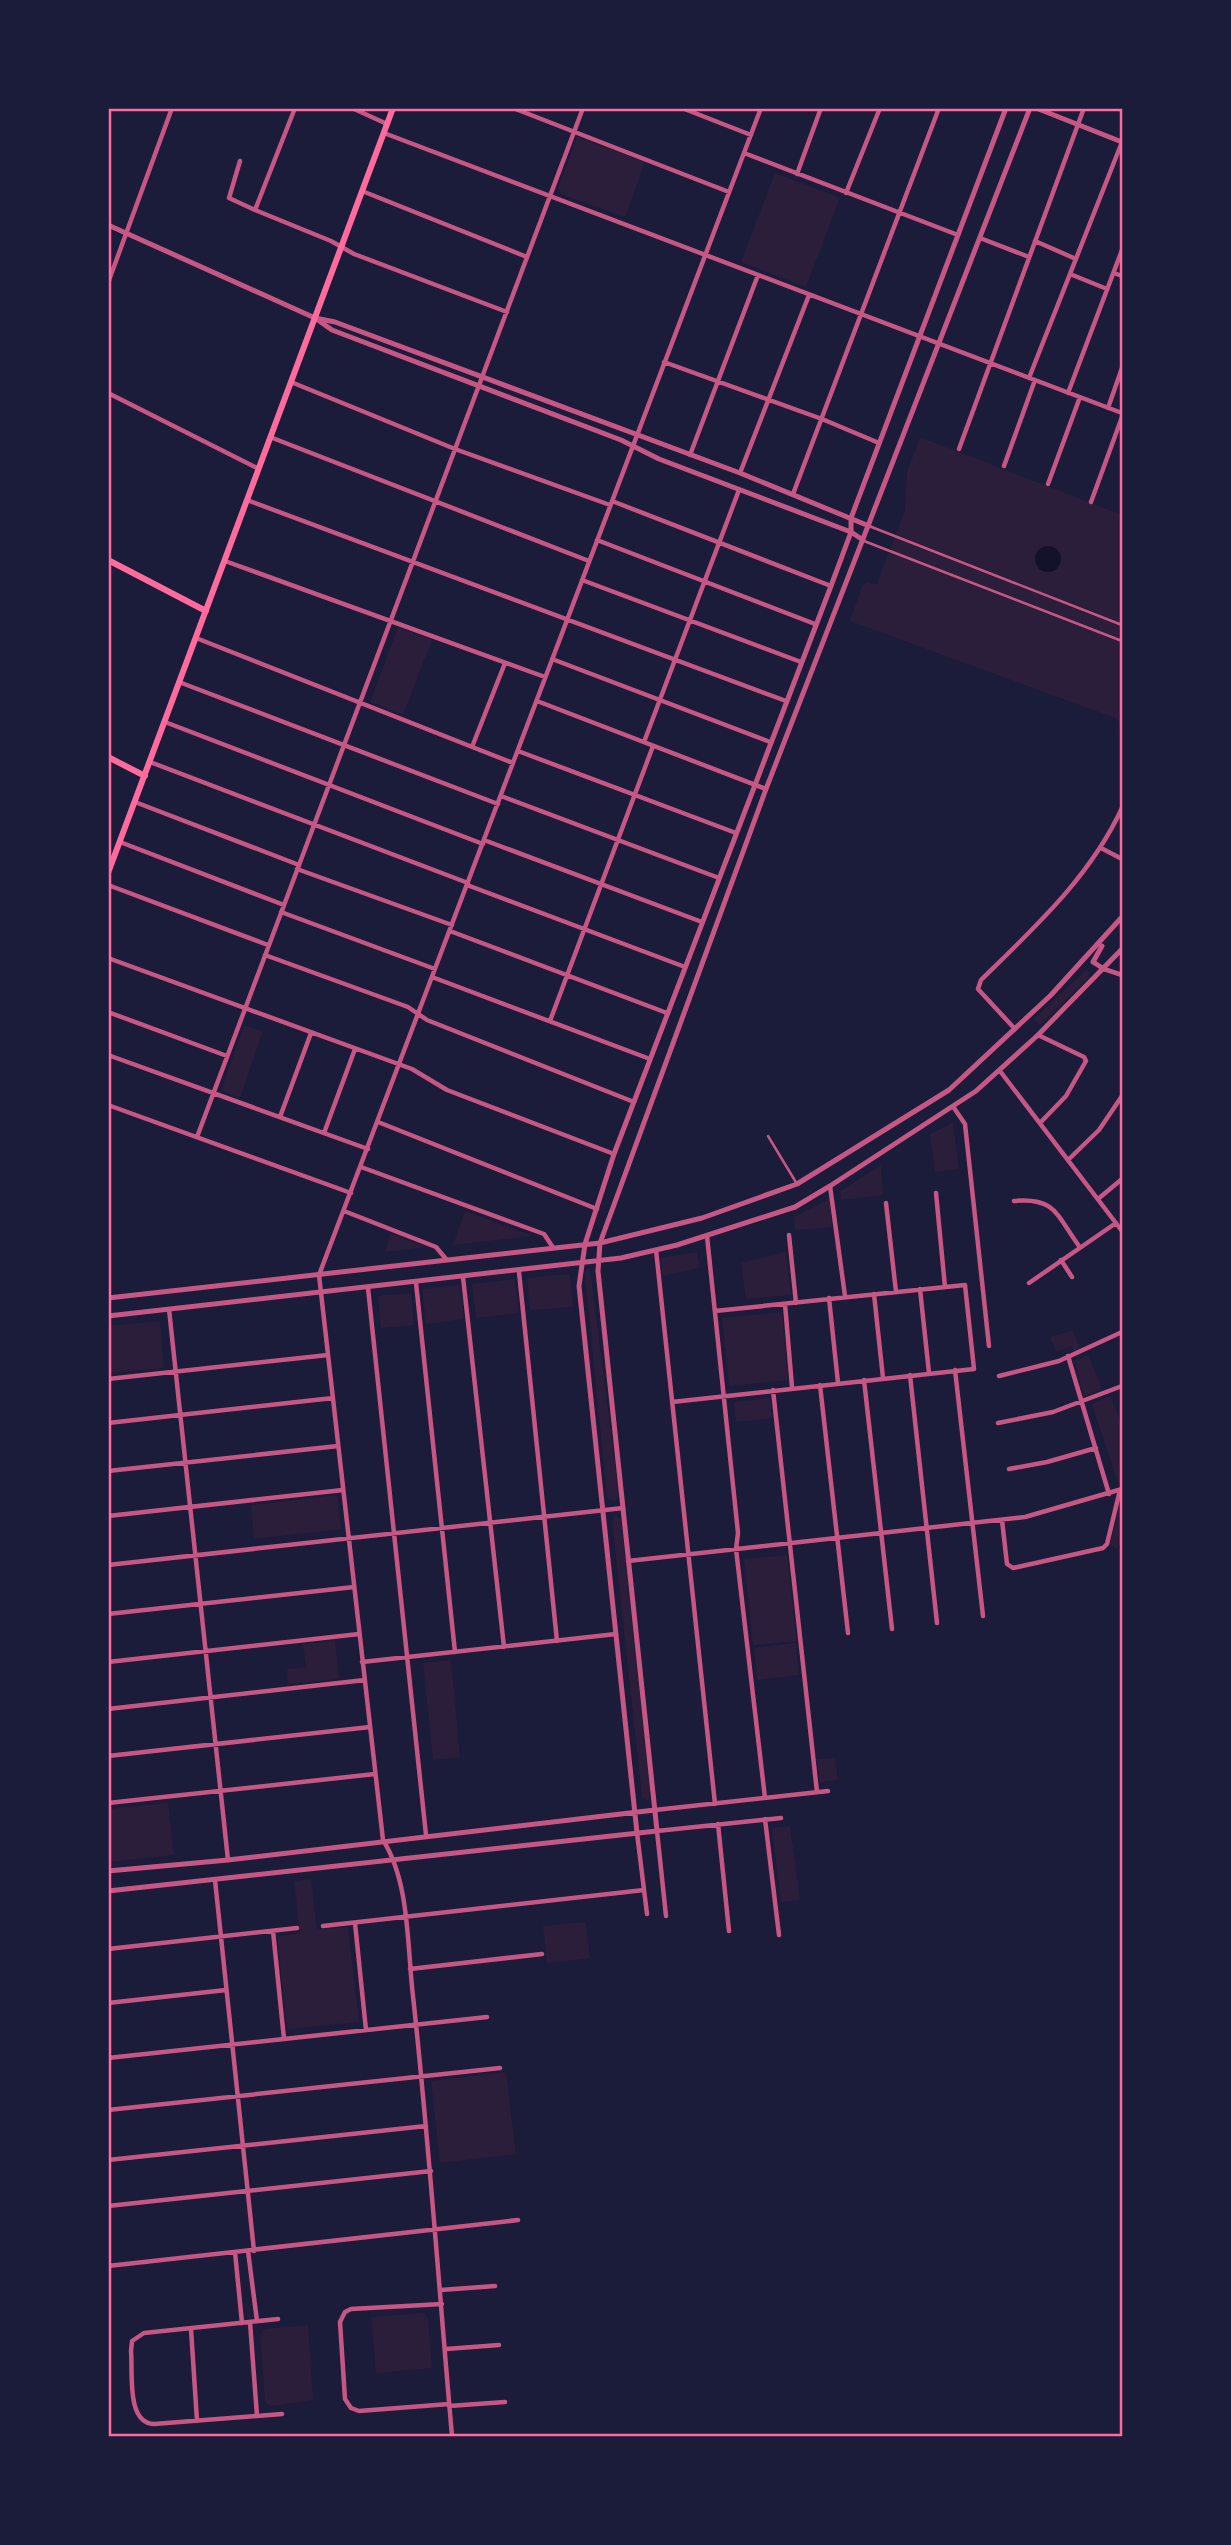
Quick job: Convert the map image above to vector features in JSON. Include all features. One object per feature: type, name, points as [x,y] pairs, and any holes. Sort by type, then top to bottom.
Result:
[{"type":"main road","points":[[108,873],[393,108]]},
{"type":"main road","points":[[108,560],[206,611]]},
{"type":"main road","points":[[108,757],[145,776]]},
{"type":"street","points":[[108,283],[172,108]]},
{"type":"street","points":[[255,211],[295,108]]},
{"type":"street","points":[[352,108],[388,124]]},
{"type":"street","points":[[513,108],[729,192]]},
{"type":"street","points":[[197,1137],[583,108]]},
{"type":"street","points":[[682,108],[751,135]]},
{"type":"street","points":[[452,2437],[437,2231],[404,1916],[395,1860],[383,1840],[319,1275],[761,108]]},
{"type":"street","points":[[797,174],[821,108]]},
{"type":"street","points":[[846,193],[880,108]]},
{"type":"street","points":[[793,494],[939,108]]},
{"type":"street","points":[[647,1914],[579,1286],[584,1244],[614,1154],[831,586],[851,532],[851,518],[1006,108]]},
{"type":"street","points":[[666,1916],[597,1261],[600,1243],[766,789],[1030,108]]},
{"type":"street","points":[[1029,378],[1122,141],[1036,108]]},
{"type":"street","points":[[959,449],[1084,108]]},
{"type":"street","points":[[384,133],[1122,415],[1091,502]]},
{"type":"street","points":[[744,153],[958,235]]},
{"type":"street","points":[[240,161],[229,198],[341,247],[507,312]]},
{"type":"street","points":[[362,191],[527,257]]},
{"type":"street","points":[[108,225],[315,318],[332,330],[851,532],[863,540]]},
{"type":"street","points":[[980,238],[1030,257]]},
{"type":"street","points":[[1035,241],[1076,259]]},
{"type":"street","points":[[1068,393],[1122,250]]},
{"type":"street","points":[[1114,273],[1122,276]]},
{"type":"street","points":[[1070,274],[1107,289]]},
{"type":"street","points":[[690,454],[758,275]]},
{"type":"street","points":[[740,474],[809,294]]},
{"type":"street","points":[[315,318],[335,322],[690,454],[869,526]]},
{"type":"street","points":[[664,362],[822,419],[879,443]]},
{"type":"street","points":[[1108,408],[1122,368]]},
{"type":"street","points":[[1004,466],[1035,380]]},
{"type":"street","points":[[291,382],[455,449],[611,503],[831,586]]},
{"type":"street","points":[[108,393],[259,469]]},
{"type":"street","points":[[1048,484],[1080,397]]},
{"type":"street","points":[[271,437],[590,561]]},
{"type":"street","points":[[644,742],[739,490]]},
{"type":"street","points":[[247,500],[786,701]]},
{"type":"street","points":[[597,540],[815,624]]},
{"type":"street","points":[[225,561],[545,677]]},
{"type":"street","points":[[582,580],[801,662]]},
{"type":"street","points":[[196,638],[513,763]]},
{"type":"street","points":[[552,659],[770,742]]},
{"type":"street","points":[[472,747],[505,663]]},
{"type":"street","points":[[179,682],[498,804]]},
{"type":"street","points":[[537,701],[766,789]]},
{"type":"street","points":[[164,722],[702,922]]},
{"type":"street","points":[[550,1021],[653,746]]},
{"type":"street","points":[[518,751],[736,832]]},
{"type":"street","points":[[150,762],[685,967]]},
{"type":"street","points":[[501,796],[719,877]]},
{"type":"street","points":[[135,802],[667,1013]]},
{"type":"street","points":[[1015,1029],[978,989],[981,980],[1063,900],[1101,848],[1122,808]]},
{"type":"street","points":[[120,842],[284,905]]},
{"type":"street","points":[[1101,848],[1122,859]]},
{"type":"street","points":[[108,885],[269,945]]},
{"type":"street","points":[[281,912],[435,969]]},
{"type":"street","points":[[108,1298],[552,1246],[600,1243],[702,1218],[797,1184],[949,1090],[1015,1029],[1104,940],[1122,918]]},
{"type":"street","points":[[1104,940],[1093,962],[1122,975]]},
{"type":"street","points":[[108,1316],[519,1272],[597,1261],[656,1251],[795,1207],[954,1108],[1000,1071],[1122,949]]},
{"type":"street","points":[[265,955],[408,1007],[426,1020],[634,1102]]},
{"type":"street","points":[[108,958],[412,1069],[447,1090],[614,1154]]},
{"type":"street","points":[[432,977],[650,1059]]},
{"type":"street","points":[[108,1012],[227,1056]]},
{"type":"street","points":[[280,1117],[311,1033]]},
{"type":"street","points":[[1038,1035],[1084,1057],[1086,1061],[1066,1097],[1040,1123]]},
{"type":"street","points":[[324,1133],[355,1049]]},
{"type":"street","points":[[108,1055],[368,1149]]},
{"type":"street","points":[[1000,1071],[1122,1231]]},
{"type":"street","points":[[1068,1160],[1099,1130],[1122,1096]]},
{"type":"street","points":[[108,1105],[351,1193]]},
{"type":"street","points":[[954,1108],[965,1124],[989,1346]]},
{"type":"street","points":[[378,1122],[597,1209]]},
{"type":"street","points":[[361,1167],[544,1234],[552,1246]]},
{"type":"street","points":[[1098,1199],[1122,1179]]},
{"type":"street","points":[[830,1186],[845,1296]]},
{"type":"street","points":[[936,1193],[945,1287]]},
{"type":"street","points":[[1014,1201],[1037,1199],[1046,1203],[1079,1246]]},
{"type":"street","points":[[886,1203],[896,1292]]},
{"type":"street","points":[[344,1211],[436,1247],[446,1259]]},
{"type":"street","points":[[1029,1283],[1116,1223]]},
{"type":"street","points":[[789,1235],[796,1303]]},
{"type":"street","points":[[707,1236],[738,1533],[736,1549],[765,1798]]},
{"type":"street","points":[[656,1251],[715,1804]]},
{"type":"street","points":[[1061,1260],[1072,1277]]},
{"type":"street","points":[[519,1272],[557,1640]]},
{"type":"street","points":[[463,1278],[504,1647]]},
{"type":"street","points":[[416,1283],[455,1652]]},
{"type":"street","points":[[671,1402],[974,1369],[965,1285],[715,1311]]},
{"type":"street","points":[[368,1288],[426,1835]]},
{"type":"street","points":[[920,1289],[929,1373]]},
{"type":"street","points":[[874,1294],[883,1378]]},
{"type":"street","points":[[829,1298],[838,1383]]},
{"type":"street","points":[[785,1304],[792,1387]]},
{"type":"street","points":[[169,1310],[229,1860]]},
{"type":"street","points":[[999,1376],[1059,1362],[1122,1332]]},
{"type":"street","points":[[108,1379],[328,1355]]},
{"type":"street","points":[[1068,1356],[1110,1494]]},
{"type":"street","points":[[955,1370],[983,1616]]},
{"type":"street","points":[[910,1375],[937,1623]]},
{"type":"street","points":[[864,1380],[892,1629]]},
{"type":"street","points":[[820,1385],[848,1633]]},
{"type":"street","points":[[998,1423],[1053,1412],[1122,1386]]},
{"type":"street","points":[[773,1390],[817,1793]]},
{"type":"street","points":[[108,1423],[333,1398]]},
{"type":"street","points":[[108,1471],[338,1446]]},
{"type":"street","points":[[1009,1469],[1047,1462],[1096,1448]]},
{"type":"street","points":[[108,1516],[343,1490]]},
{"type":"street","points":[[628,1561],[1025,1517],[1121,1490]]},
{"type":"street","points":[[1002,1520],[1007,1564],[1013,1568],[1091,1550],[1107,1544],[1121,1490]]},
{"type":"street","points":[[108,1565],[623,1508]]},
{"type":"street","points":[[108,1614],[354,1587]]},
{"type":"street","points":[[108,1662],[359,1634]]},
{"type":"street","points":[[362,1662],[616,1634]]},
{"type":"street","points":[[108,1709],[211,1700],[365,1680]]},
{"type":"street","points":[[108,1756],[370,1727]]},
{"type":"street","points":[[108,1803],[375,1774]]},
{"type":"street","points":[[108,1871],[229,1860],[426,1835],[828,1791]]},
{"type":"street","points":[[108,1891],[781,1818]]},
{"type":"street","points":[[765,1819],[779,1935]]},
{"type":"street","points":[[718,1824],[729,1931]]},
{"type":"street","points":[[215,1880],[243,2145],[257,2321]]},
{"type":"street","points":[[323,1926],[645,1890]]},
{"type":"street","points":[[355,1923],[366,2030]]},
{"type":"street","points":[[108,1949],[296,1928]]},
{"type":"street","points":[[273,1931],[284,2039]]},
{"type":"street","points":[[410,1969],[542,1954]]},
{"type":"street","points":[[108,2003],[226,1990]]},
{"type":"street","points":[[108,2058],[487,2017]]},
{"type":"street","points":[[108,2110],[500,2068]]},
{"type":"street","points":[[108,2160],[426,2126]]},
{"type":"street","points":[[108,2206],[431,2171]]},
{"type":"street","points":[[108,2266],[518,2220]]},
{"type":"street","points":[[235,2252],[242,2323]]},
{"type":"street","points":[[441,2290],[495,2286]]},
{"type":"street","points":[[442,2304],[351,2309],[345,2312],[340,2322],[345,2399],[351,2408],[359,2411],[505,2402]]},
{"type":"street","points":[[278,2319],[137,2335],[131,2351],[137,2417],[150,2425],[282,2414]]},
{"type":"street","points":[[250,2322],[257,2416]]},
{"type":"street","points":[[191,2329],[197,2421]]},
{"type":"street","points":[[446,2349],[499,2344]]},
{"type":"lane","points":[[869,526],[1122,625]]},
{"type":"lane","points":[[863,540],[1122,641]]},
{"type":"lane","points":[[768,1136],[797,1184]]},
{"type":"shaded area","points":[[577,137],[645,162],[625,217],[561,194],[558,188]]},
{"type":"shaded area","points":[[775,173],[840,198],[806,287],[741,262]]},
{"type":"shaded area","points":[[920,437],[1122,515],[1122,747],[1118,719],[850,621],[862,586],[867,582],[877,584],[905,510],[907,472]]},
{"type":"shaded area","points":[[1048,546],[1057,550],[1061,559],[1057,568],[1048,572],[1039,568],[1035,559],[1039,550]]},
{"type":"shaded area","points":[[398,627],[432,640],[403,715],[370,702]]},
{"type":"shaded area","points":[[1086,970],[1090,972],[1089,977],[1040,1025],[1034,1019]]},
{"type":"shaded area","points":[[244,1025],[263,1031],[240,1098],[221,1091]]},
{"type":"shaded area","points":[[953,1123],[959,1169],[935,1172],[930,1134]]},
{"type":"shaded area","points":[[881,1165],[883,1195],[841,1200],[840,1191]]},
{"type":"shaded area","points":[[830,1199],[832,1227],[795,1230],[794,1217]]},
{"type":"shaded area","points":[[465,1211],[533,1236],[453,1245]]},
{"type":"shaded area","points":[[391,1234],[426,1247],[385,1252]]},
{"type":"shaded area","points":[[697,1252],[700,1268],[662,1276],[661,1258]]},
{"type":"shaded area","points":[[786,1252],[791,1295],[746,1299],[741,1263]]},
{"type":"shaded area","points":[[590,1269],[619,1495],[615,1502],[607,1498],[585,1275],[586,1270]]},
{"type":"shaded area","points":[[570,1274],[573,1307],[530,1310],[527,1278]]},
{"type":"shaded area","points":[[515,1279],[519,1313],[476,1318],[472,1284]]},
{"type":"shaded area","points":[[460,1285],[464,1319],[426,1324],[422,1289]]},
{"type":"shaded area","points":[[411,1293],[414,1325],[381,1328],[378,1296]]},
{"type":"shaded area","points":[[782,1312],[788,1380],[729,1386],[722,1318]]},
{"type":"shaded area","points":[[160,1321],[164,1368],[109,1373],[109,1326]]},
{"type":"shaded area","points":[[1073,1330],[1080,1349],[1073,1352],[1071,1346],[1056,1352],[1050,1337]]},
{"type":"shaded area","points":[[1088,1355],[1102,1388],[1084,1397],[1074,1361]]},
{"type":"shaded area","points":[[1110,1396],[1122,1424],[1122,1481],[1118,1483],[1092,1404]]},
{"type":"shaded area","points":[[770,1398],[772,1418],[736,1422],[734,1402]]},
{"type":"shaded area","points":[[337,1495],[341,1529],[254,1539],[251,1505]]},
{"type":"shaded area","points":[[1122,1497],[1122,1541],[1116,1549],[1110,1544]]},
{"type":"shaded area","points":[[616,1515],[621,1520],[650,1792],[648,1801],[642,1797],[612,1521]]},
{"type":"shaded area","points":[[787,1555],[797,1641],[753,1645],[744,1559]]},
{"type":"shaded area","points":[[335,1641],[339,1679],[288,1684],[287,1669],[306,1667],[303,1644]]},
{"type":"shaded area","points":[[796,1643],[799,1675],[757,1680],[754,1648]]},
{"type":"shaded area","points":[[451,1660],[460,1757],[433,1760],[423,1663]]},
{"type":"shaded area","points":[[835,1758],[838,1780],[820,1782],[817,1759]]},
{"type":"shaded area","points":[[168,1803],[174,1855],[109,1862],[109,1809]]},
{"type":"shaded area","points":[[790,1826],[800,1900],[781,1902],[772,1828]]},
{"type":"shaded area","points":[[311,1879],[317,1930],[348,1927],[359,2022],[287,2029],[277,1936],[300,1933],[294,1881]]},
{"type":"shaded area","points":[[586,1922],[590,1958],[547,1963],[543,1926]]},
{"type":"shaded area","points":[[506,2072],[516,2154],[440,2163],[431,2081]]},
{"type":"shaded area","points":[[423,2313],[428,2318],[432,2368],[376,2373],[371,2317]]},
{"type":"shaded area","points":[[308,2325],[313,2400],[271,2406],[265,2402],[260,2335],[265,2329]]}]
